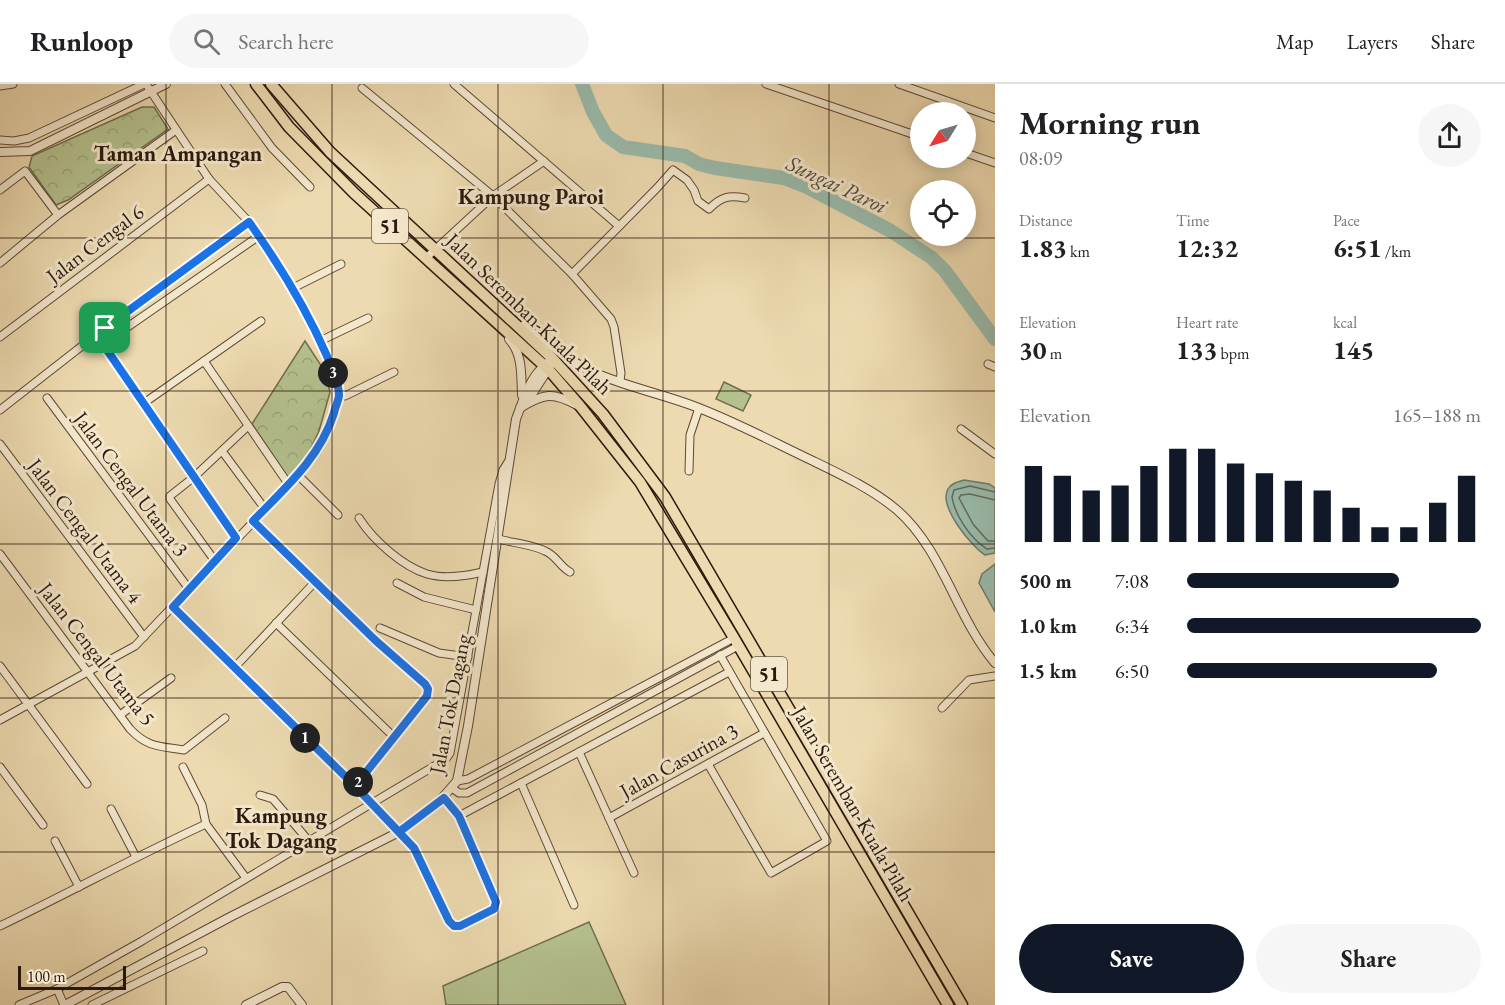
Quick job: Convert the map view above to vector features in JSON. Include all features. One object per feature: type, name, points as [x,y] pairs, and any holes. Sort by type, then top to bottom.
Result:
[{"type":"highway","name":"Jalan Seremban-Kuala Pilah","points":[[256,84],[289,127],[320,160],[496,323],[549,365],[603,414],[665,497],[962,1005]]},
{"type":"highway","name":"Jalan Seremban-Kuala Pilah","points":[[271,84],[330,152],[503,312],[549,365],[645,489],[948,1005]]},
{"type":"street","points":[[0,86],[13,84]]},
{"type":"street","points":[[0,141],[29,138],[145,84],[209,178],[249,222],[293,288],[320,341],[332,370],[339,396],[329,427],[316,453],[298,476],[236,538],[135,646],[0,720]]},
{"type":"street","points":[[0,152],[30,151],[151,93],[165,84]]},
{"type":"street","points":[[225,84],[272,148],[310,187]]},
{"type":"street","points":[[454,84],[620,226]]},
{"type":"street","points":[[766,84],[910,133]]},
{"type":"street","points":[[899,84],[995,118]]},
{"type":"street","points":[[362,88],[493,196],[572,274],[611,319],[621,373],[620,381]]},
{"type":"street","points":[[0,263],[58,215],[176,130]]},
{"type":"street","points":[[976,156],[995,163]]},
{"type":"street","points":[[426,258],[493,196],[544,161]]},
{"type":"street","points":[[572,274],[673,170],[687,180],[698,201],[709,209],[719,199],[734,196],[746,198]]},
{"type":"street","points":[[0,189],[25,171],[58,215]]},
{"type":"street","name":"Jalan Cengal 6","points":[[0,337],[209,178]]},
{"type":"street","points":[[0,410],[96,334],[249,222]]},
{"type":"street","points":[[103,344],[259,236]]},
{"type":"street","points":[[293,288],[341,264]]},
{"type":"street","points":[[503,312],[599,375],[699,408],[826,467],[878,496],[910,522],[922,539],[978,638],[995,663]]},
{"type":"street","points":[[320,341],[368,318]]},
{"type":"street","points":[[144,403],[261,321]]},
{"type":"street","points":[[496,323],[518,350],[522,404],[550,395],[562,397],[580,406]]},
{"type":"street","points":[[96,334],[236,538]]},
{"type":"street","points":[[204,361],[288,485]]},
{"type":"street","name":"Jalan Tok Dagang","points":[[65,1005],[232,916],[399,832],[444,798],[455,784],[498,539],[516,419],[522,404],[532,394],[549,365]]},
{"type":"street","points":[[339,396],[345,396],[394,372]]},
{"type":"street","name":"Jalan Cengal Utama 3","points":[[47,398],[189,589]]},
{"type":"street","points":[[689,471],[690,435],[699,408]]},
{"type":"street","points":[[215,561],[170,499],[173,493],[194,477],[248,426]]},
{"type":"street","points":[[961,429],[995,454]]},
{"type":"street","name":"Jalan Cengal Utama 4","points":[[0,444],[144,637]]},
{"type":"street","points":[[222,451],[265,509]]},
{"type":"street","points":[[19,1005],[57,989],[437,765],[450,753],[499,484],[503,470],[510,460]]},
{"type":"street","points":[[298,476],[338,515]]},
{"type":"street","points":[[359,518],[379,544],[428,574],[470,576],[483,572]]},
{"type":"street","points":[[253,521],[428,689],[427,696],[355,786]]},
{"type":"street","points":[[498,539],[546,551],[570,572]]},
{"type":"street","name":"Jalan Cengal Utama 5","points":[[0,554],[141,741],[184,750],[225,718]]},
{"type":"street","points":[[234,668],[315,582]]},
{"type":"street","points":[[397,584],[424,597],[476,610]]},
{"type":"street","points":[[173,607],[355,786],[414,848],[449,921],[454,926],[460,926],[494,909],[496,902],[459,816],[444,798]]},
{"type":"street","points":[[276,624],[394,737]]},
{"type":"street","points":[[380,628],[439,653],[468,657]]},
{"type":"street","points":[[736,642],[720,655],[467,793],[459,793],[455,784],[736,642]]},
{"type":"street","points":[[708,764],[771,873],[827,841],[720,655]]},
{"type":"street","points":[[0,666],[87,784]]},
{"type":"street","points":[[459,816],[729,672]]},
{"type":"street","points":[[942,708],[969,680],[995,676]]},
{"type":"street","points":[[120,715],[171,678]]},
{"type":"street","name":"Jalan Casurina 3","points":[[609,818],[764,733]]},
{"type":"street","points":[[579,752],[634,873]]},
{"type":"street","points":[[0,767],[43,825]]},
{"type":"street","points":[[183,767],[202,805],[206,824],[246,878]]},
{"type":"street","points":[[521,783],[574,905]]},
{"type":"street","points":[[260,795],[273,799],[308,840]]},
{"type":"street","points":[[111,809],[135,857]]},
{"type":"street","points":[[0,926],[135,857],[206,824]]},
{"type":"street","points":[[55,841],[79,887]]},
{"type":"street","points":[[92,1005],[203,951]]},
{"type":"street","points":[[134,969],[140,982]]},
{"type":"street","points":[[246,1005],[282,987],[288,987],[293,991],[302,1005]]},
{"type":"street","points":[[57,989],[65,1005]]},
{"type":"green space","points":[[142,107],[154,107],[168,129],[68,200],[56,205],[29,167],[32,156]]},
{"type":"green space","points":[[305,341],[324,370],[330,392],[319,431],[306,459],[288,478],[252,424]]},
{"type":"green space","points":[[724,382],[751,395],[743,411],[716,399]]},
{"type":"green space","points":[[589,922],[626,1005],[446,1005],[443,986]]},
{"type":"water","points":[[964,480],[989,484],[995,488],[995,553],[985,555],[979,550],[957,525],[952,515],[946,496],[948,489],[953,484]]},
{"type":"water","points":[[995,564],[995,612],[979,583],[982,574]]},
{"type":"waterway","name":"Sungai Paroi","points":[[582,84],[593,112],[606,135],[623,147],[685,156],[699,164],[715,168],[784,178],[807,187],[891,231],[932,258],[945,271],[995,339]]},
{"type":"district","name":"Taman Ampangan","points":[[178,153]]},
{"type":"district","name":"Kampung Paroi","points":[[531,196]]},
{"type":"district","name":"Kampung Tok Dagang","points":[[281,828]]},
{"type":"route","points":[[105,328],[96,334],[236,538],[173,607],[355,786],[414,848],[449,921],[454,926],[460,926],[494,909],[496,902],[459,816],[444,798],[399,832],[355,786],[427,696],[428,689],[425,684],[375,640],[253,521],[298,476],[316,453],[329,427],[339,396],[332,370],[320,341],[293,288],[259,236],[249,222],[105,328]]}]
